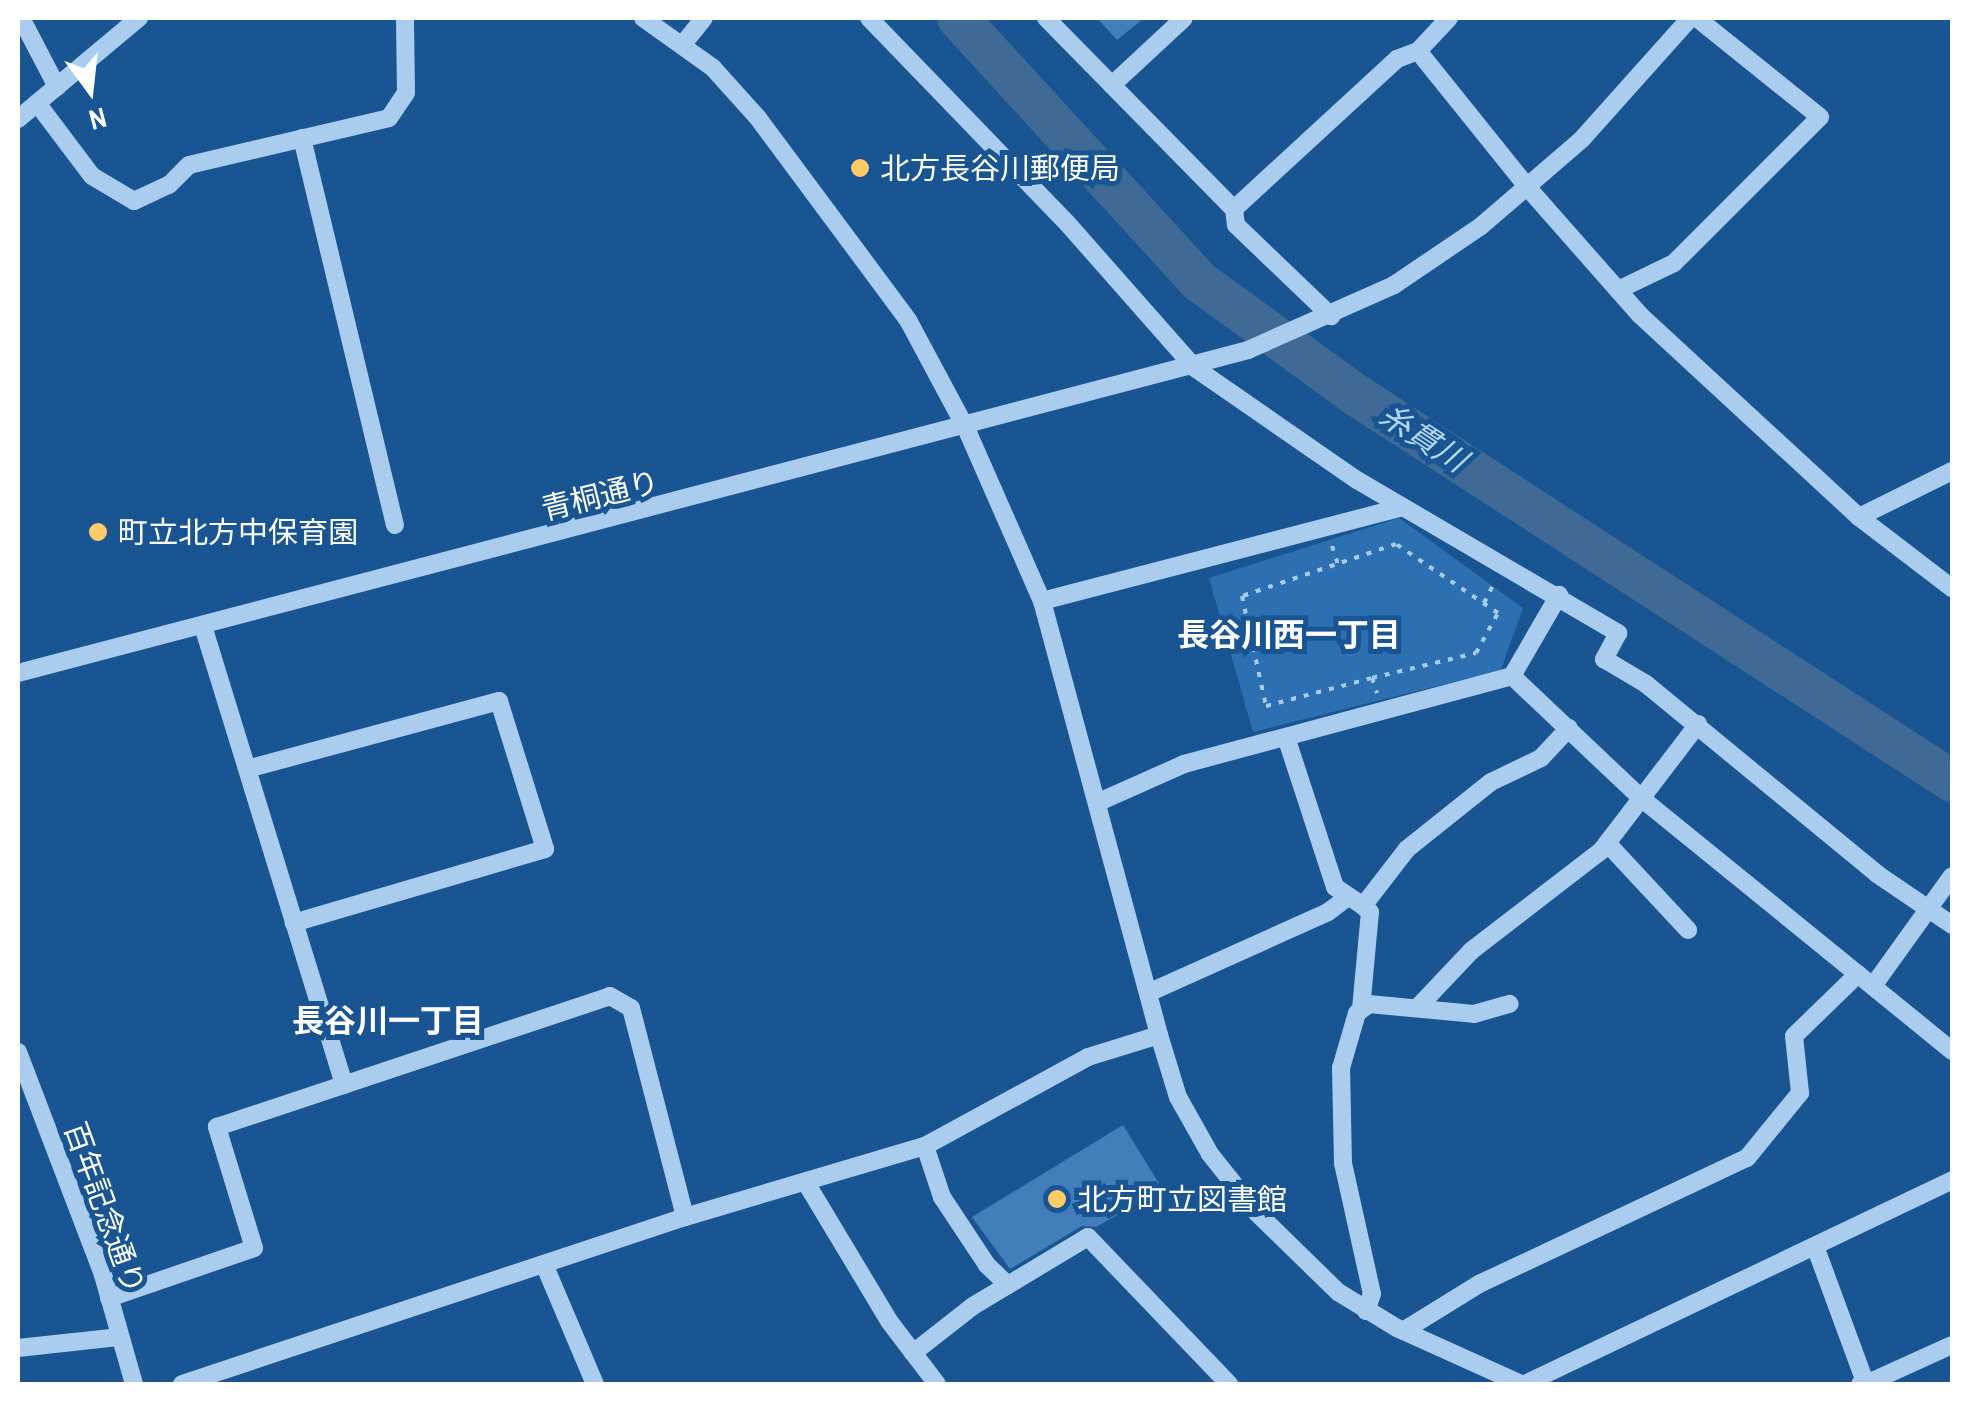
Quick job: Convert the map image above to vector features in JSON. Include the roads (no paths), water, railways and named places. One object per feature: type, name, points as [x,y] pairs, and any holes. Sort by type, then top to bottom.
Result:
[{"type":"street","points":[[21,18],[57,87]]},
{"type":"street","points":[[18,119],[138,18]]},
{"type":"street","points":[[37,104],[92,176],[134,201],[169,185],[189,165],[388,118],[399,108],[406,93],[404,18]]},
{"type":"street","points":[[643,18],[684,44],[758,118],[876,274],[966,428],[1042,601],[1101,801],[1178,1098],[1210,1154],[1312,1269],[1366,1310],[1523,1384],[1952,1180]]},
{"type":"street","points":[[684,44],[704,18]]},
{"type":"street","points":[[869,18],[1068,223],[1196,368],[1244,407],[1402,507],[1618,632],[1604,659],[1698,724],[1877,874],[1952,924]]},
{"type":"street","points":[[1046,18],[1234,209],[1236,225],[1331,316]]},
{"type":"street","points":[[1112,85],[1184,18]]},
{"type":"street","points":[[1234,209],[1397,59],[1418,51],[1449,18]]},
{"type":"street","points":[[1618,290],[1674,263],[1820,117],[1694,18]]},
{"type":"street","name":"青桐通り","points":[[18,673],[1196,368],[1331,316],[1394,286],[1528,188],[1582,139],[1694,18]]},
{"type":"street","points":[[1418,51],[1528,188],[1618,290],[1859,517],[1952,588]]},
{"type":"street","points":[[302,138],[395,525]]},
{"type":"street","points":[[1859,517],[1952,471]]},
{"type":"street","points":[[1042,601],[1402,507]]},
{"type":"street","points":[[1101,801],[1184,764],[1512,676],[1559,595]]},
{"type":"street","points":[[203,626],[344,1085]]},
{"type":"street","points":[[1512,676],[1641,798],[1952,1051]]},
{"type":"street","points":[[247,769],[499,701],[545,849],[294,924]]},
{"type":"street","points":[[1420,1005],[1471,951],[1607,843],[1698,724]]},
{"type":"street","points":[[1148,993],[1356,901],[1407,849],[1491,782],[1541,758],[1569,728]]},
{"type":"street","points":[[1286,737],[1335,887],[1370,912],[1362,1009],[1341,1068],[1344,1163],[1372,1294],[1366,1310]]},
{"type":"street","points":[[1607,843],[1688,930]]},
{"type":"street","points":[[1403,1330],[1480,1284],[1747,1158],[1800,1093],[1794,1036],[1865,980],[1952,876]]},
{"type":"street","points":[[109,1298],[254,1248],[216,1127],[610,996],[622,999],[631,1008],[685,1217]]},
{"type":"street","points":[[1362,1009],[1420,1005],[1474,1014],[1510,1004]]},
{"type":"street","points":[[182,1384],[685,1217],[808,1186],[925,1146],[1088,1056],[1159,1035]]},
{"type":"street","name":"百年記念通り","points":[[18,1052],[109,1298],[134,1384]]},
{"type":"street","points":[[925,1146],[942,1197],[1008,1285]]},
{"type":"street","points":[[808,1186],[913,1353],[938,1384]]},
{"type":"street","points":[[913,1353],[1008,1285],[1088,1237],[1229,1384]]},
{"type":"street","points":[[1815,1246],[1864,1384],[1952,1345]]},
{"type":"street","points":[[544,1264],[595,1384]]},
{"type":"street","points":[[18,1348],[120,1337]]},
{"type":"waterway","name":"糸貫川","points":[[958,18],[1200,282],[1356,395],[1952,781]]},
{"type":"place","name":"北方長谷川郵便局","points":[[860,168]]},
{"type":"place","name":"町立北方中保育園","points":[[98,532]]},
{"type":"place","name":"北方町立図書館","points":[[1057,1199]]},
{"type":"district","name":"長谷川西一丁目","points":[[1289,635]]},
{"type":"district","name":"長谷川一丁目","points":[[388,1021]]}]
